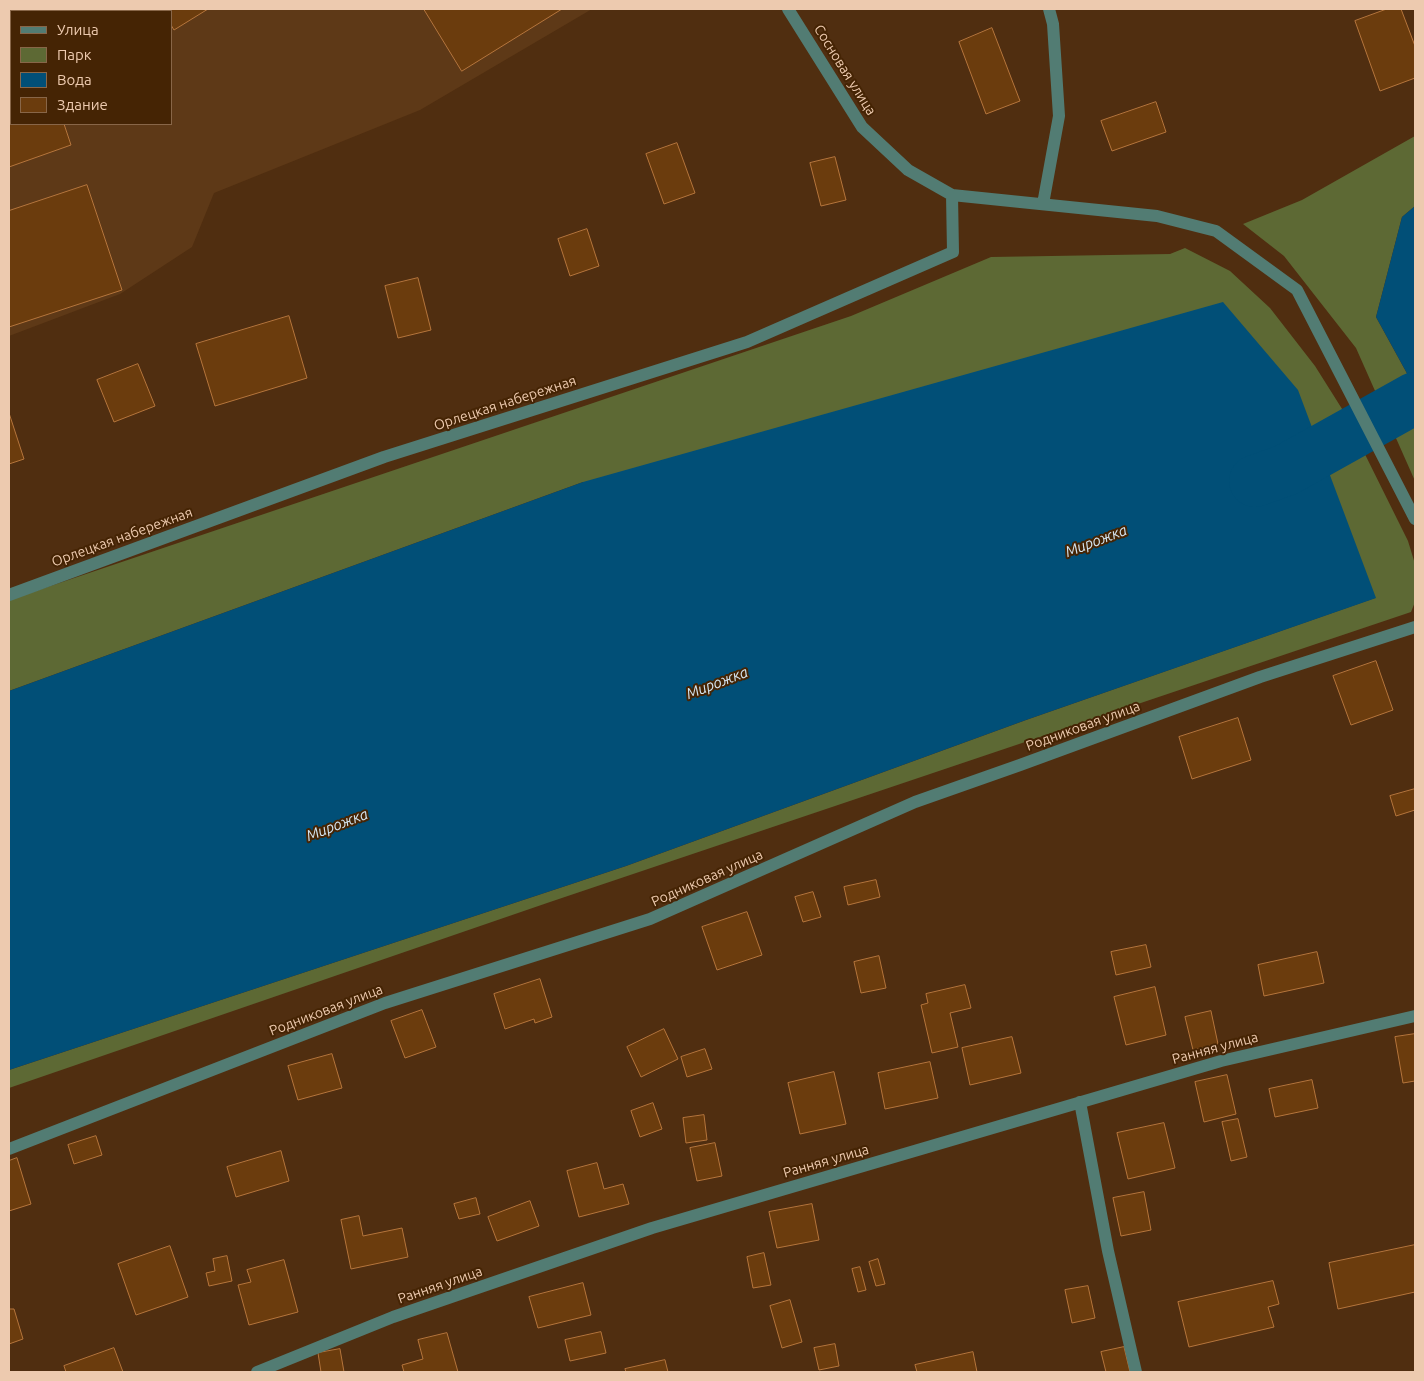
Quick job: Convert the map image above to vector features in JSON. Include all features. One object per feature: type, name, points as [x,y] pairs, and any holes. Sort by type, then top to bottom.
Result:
[{"type":"street","name":"Сосновая улица","points":[[788,9],[862,127],[908,170],[952,195],[1157,216],[1216,231],[1297,290],[1415,519]]},
{"type":"street","points":[[1043,204],[1058,116],[1053,24],[1049,9]]},
{"type":"street","name":"Орлецкая набережная","points":[[9,595],[384,457],[747,342],[953,252],[952,195]]},
{"type":"street","name":"Родниковая улица","points":[[9,1149],[385,1003],[650,919],[915,802],[1260,677],[1415,627]]},
{"type":"street","name":"Ранняя улица","points":[[257,1372],[393,1317],[652,1228],[1221,1061],[1415,1016]]},
{"type":"street","points":[[1080,1102],[1108,1251],[1136,1372]]},
{"type":"shaded area","points":[[9,9],[592,9],[420,110],[214,193],[192,247],[120,294],[9,336]]},
{"type":"green space","points":[[1415,136],[1415,206],[1402,217],[1376,317],[1415,388],[1415,481],[1356,348],[1284,256],[1243,224],[1302,200]]},
{"type":"green space","points":[[1185,248],[1230,271],[1270,308],[1315,366],[1344,412],[1408,541],[1415,564],[1415,602],[1411,612],[550,902],[9,1088],[9,1070],[626,866],[1026,720],[1375,598],[583,482],[9,691],[9,600],[851,316],[991,257],[1170,254]]},
{"type":"water","points":[[1415,206],[1415,388],[1376,317],[1402,217]]},
{"type":"water","points":[[1223,302],[1298,390],[1376,598],[1026,720],[626,866],[9,1070],[9,691],[583,482]]},
{"type":"building","points":[[9,9],[24,9],[10,10],[10,125],[64,125],[71,145],[9,167]]},
{"type":"building","points":[[208,9],[174,30],[172,27],[172,10],[162,10]]},
{"type":"building","points":[[424,9],[562,9],[462,71]]},
{"type":"building","points":[[1387,9],[1401,9],[1415,46],[1415,78],[1380,91],[1355,21]]},
{"type":"building","points":[[992,28],[1020,101],[986,114],[959,42]]},
{"type":"building","points":[[1156,102],[1166,132],[1112,151],[1101,121]]},
{"type":"building","points":[[677,143],[695,193],[664,204],[646,154]]},
{"type":"building","points":[[835,157],[846,200],[821,206],[810,163]]},
{"type":"building","points":[[87,185],[122,290],[9,327],[9,211]]},
{"type":"building","points":[[587,229],[599,266],[570,276],[558,239]]},
{"type":"building","points":[[418,278],[431,330],[398,338],[385,286]]},
{"type":"building","points":[[289,316],[307,378],[215,406],[196,344]]},
{"type":"building","points":[[138,364],[155,406],[114,422],[97,380]]},
{"type":"building","points":[[9,413],[24,459],[9,464]]},
{"type":"building","points":[[1376,661],[1393,710],[1351,725],[1333,676]]},
{"type":"building","points":[[1238,718],[1251,760],[1192,779],[1179,737]]},
{"type":"building","points":[[1415,789],[1415,810],[1396,816],[1390,796]]},
{"type":"building","points":[[876,880],[880,897],[848,905],[844,887]]},
{"type":"building","points":[[813,892],[821,917],[803,922],[795,897]]},
{"type":"building","points":[[747,912],[762,955],[717,970],[702,927]]},
{"type":"building","points":[[1146,945],[1151,967],[1116,975],[1111,952]]},
{"type":"building","points":[[1317,952],[1324,983],[1264,996],[1258,965]]},
{"type":"building","points":[[879,956],[886,988],[861,993],[854,962]]},
{"type":"building","points":[[540,979],[552,1017],[535,1023],[534,1019],[505,1029],[494,994]]},
{"type":"building","points":[[965,985],[971,1008],[950,1013],[958,1047],[932,1053],[921,1005],[928,1003],[926,994]]},
{"type":"building","points":[[1155,987],[1166,1035],[1126,1045],[1114,997]]},
{"type":"building","points":[[422,1010],[436,1047],[405,1058],[391,1021]]},
{"type":"building","points":[[1211,1011],[1218,1044],[1193,1050],[1185,1017]]},
{"type":"building","points":[[664,1029],[678,1059],[641,1077],[627,1047]]},
{"type":"building","points":[[1415,1034],[1415,1081],[1403,1083],[1395,1037]]},
{"type":"building","points":[[1012,1037],[1021,1073],[970,1085],[962,1048]]},
{"type":"building","points":[[705,1049],[712,1069],[687,1077],[681,1057]]},
{"type":"building","points":[[332,1054],[342,1088],[298,1100],[288,1066]]},
{"type":"building","points":[[930,1062],[938,1098],[885,1109],[878,1073]]},
{"type":"building","points":[[834,1072],[846,1124],[800,1134],[788,1083]]},
{"type":"building","points":[[1227,1075],[1236,1114],[1204,1122],[1195,1082]]},
{"type":"building","points":[[1312,1080],[1318,1108],[1275,1117],[1269,1089]]},
{"type":"building","points":[[653,1103],[662,1129],[640,1137],[631,1111]]},
{"type":"building","points":[[704,1115],[707,1140],[686,1143],[683,1118]]},
{"type":"building","points":[[1238,1119],[1247,1157],[1231,1161],[1222,1122]]},
{"type":"building","points":[[1164,1123],[1175,1168],[1128,1179],[1117,1133]]},
{"type":"building","points":[[96,1136],[102,1155],[74,1164],[68,1145]]},
{"type":"building","points":[[715,1143],[722,1176],[697,1181],[690,1148]]},
{"type":"building","points":[[281,1151],[289,1181],[236,1197],[227,1167]]},
{"type":"building","points":[[17,1158],[31,1204],[9,1211],[9,1161]]},
{"type":"building","points":[[597,1163],[604,1189],[623,1184],[629,1204],[579,1217],[567,1171]]},
{"type":"building","points":[[1144,1192],[1151,1230],[1121,1236],[1113,1198]]},
{"type":"building","points":[[476,1198],[480,1214],[459,1219],[454,1204]]},
{"type":"building","points":[[530,1201],[539,1226],[497,1241],[488,1217]]},
{"type":"building","points":[[812,1204],[819,1240],[777,1248],[769,1212]]},
{"type":"building","points":[[359,1216],[363,1236],[402,1228],[408,1257],[351,1269],[341,1220]]},
{"type":"building","points":[[1415,1245],[1415,1292],[1338,1309],[1329,1263]]},
{"type":"building","points":[[170,1246],[188,1297],[136,1315],[118,1264]]},
{"type":"building","points":[[764,1253],[771,1285],[753,1288],[747,1257]]},
{"type":"building","points":[[227,1256],[232,1281],[209,1286],[206,1273],[215,1271],[213,1259]]},
{"type":"building","points":[[878,1259],[885,1284],[876,1286],[869,1262]]},
{"type":"building","points":[[284,1260],[298,1312],[249,1325],[238,1285],[251,1282],[247,1270]]},
{"type":"building","points":[[860,1267],[866,1290],[858,1292],[852,1269]]},
{"type":"building","points":[[1273,1281],[1279,1304],[1268,1307],[1274,1327],[1189,1347],[1178,1302]]},
{"type":"building","points":[[583,1283],[591,1315],[538,1328],[529,1297]]},
{"type":"building","points":[[1088,1286],[1095,1318],[1072,1323],[1065,1290]]},
{"type":"building","points":[[790,1300],[802,1342],[782,1348],[770,1306]]},
{"type":"building","points":[[9,1309],[14,1309],[23,1339],[9,1344]]},
{"type":"building","points":[[601,1332],[606,1353],[570,1361],[565,1340]]},
{"type":"building","points":[[447,1333],[458,1372],[404,1372],[402,1365],[423,1359],[418,1340]]},
{"type":"building","points":[[835,1344],[839,1366],[819,1370],[814,1348]]},
{"type":"building","points":[[1124,1347],[1130,1372],[1106,1372],[1101,1352]]},
{"type":"building","points":[[114,1348],[123,1372],[66,1372],[64,1366]]},
{"type":"building","points":[[340,1349],[344,1372],[321,1372],[318,1353]]},
{"type":"building","points":[[973,1352],[977,1372],[917,1372],[915,1365]]},
{"type":"building","points":[[665,1360],[668,1372],[626,1372],[625,1369]]},
{"type":"waterway","name":"Мирожка","points":[[1255,481],[1286,470],[1415,398]]}]
